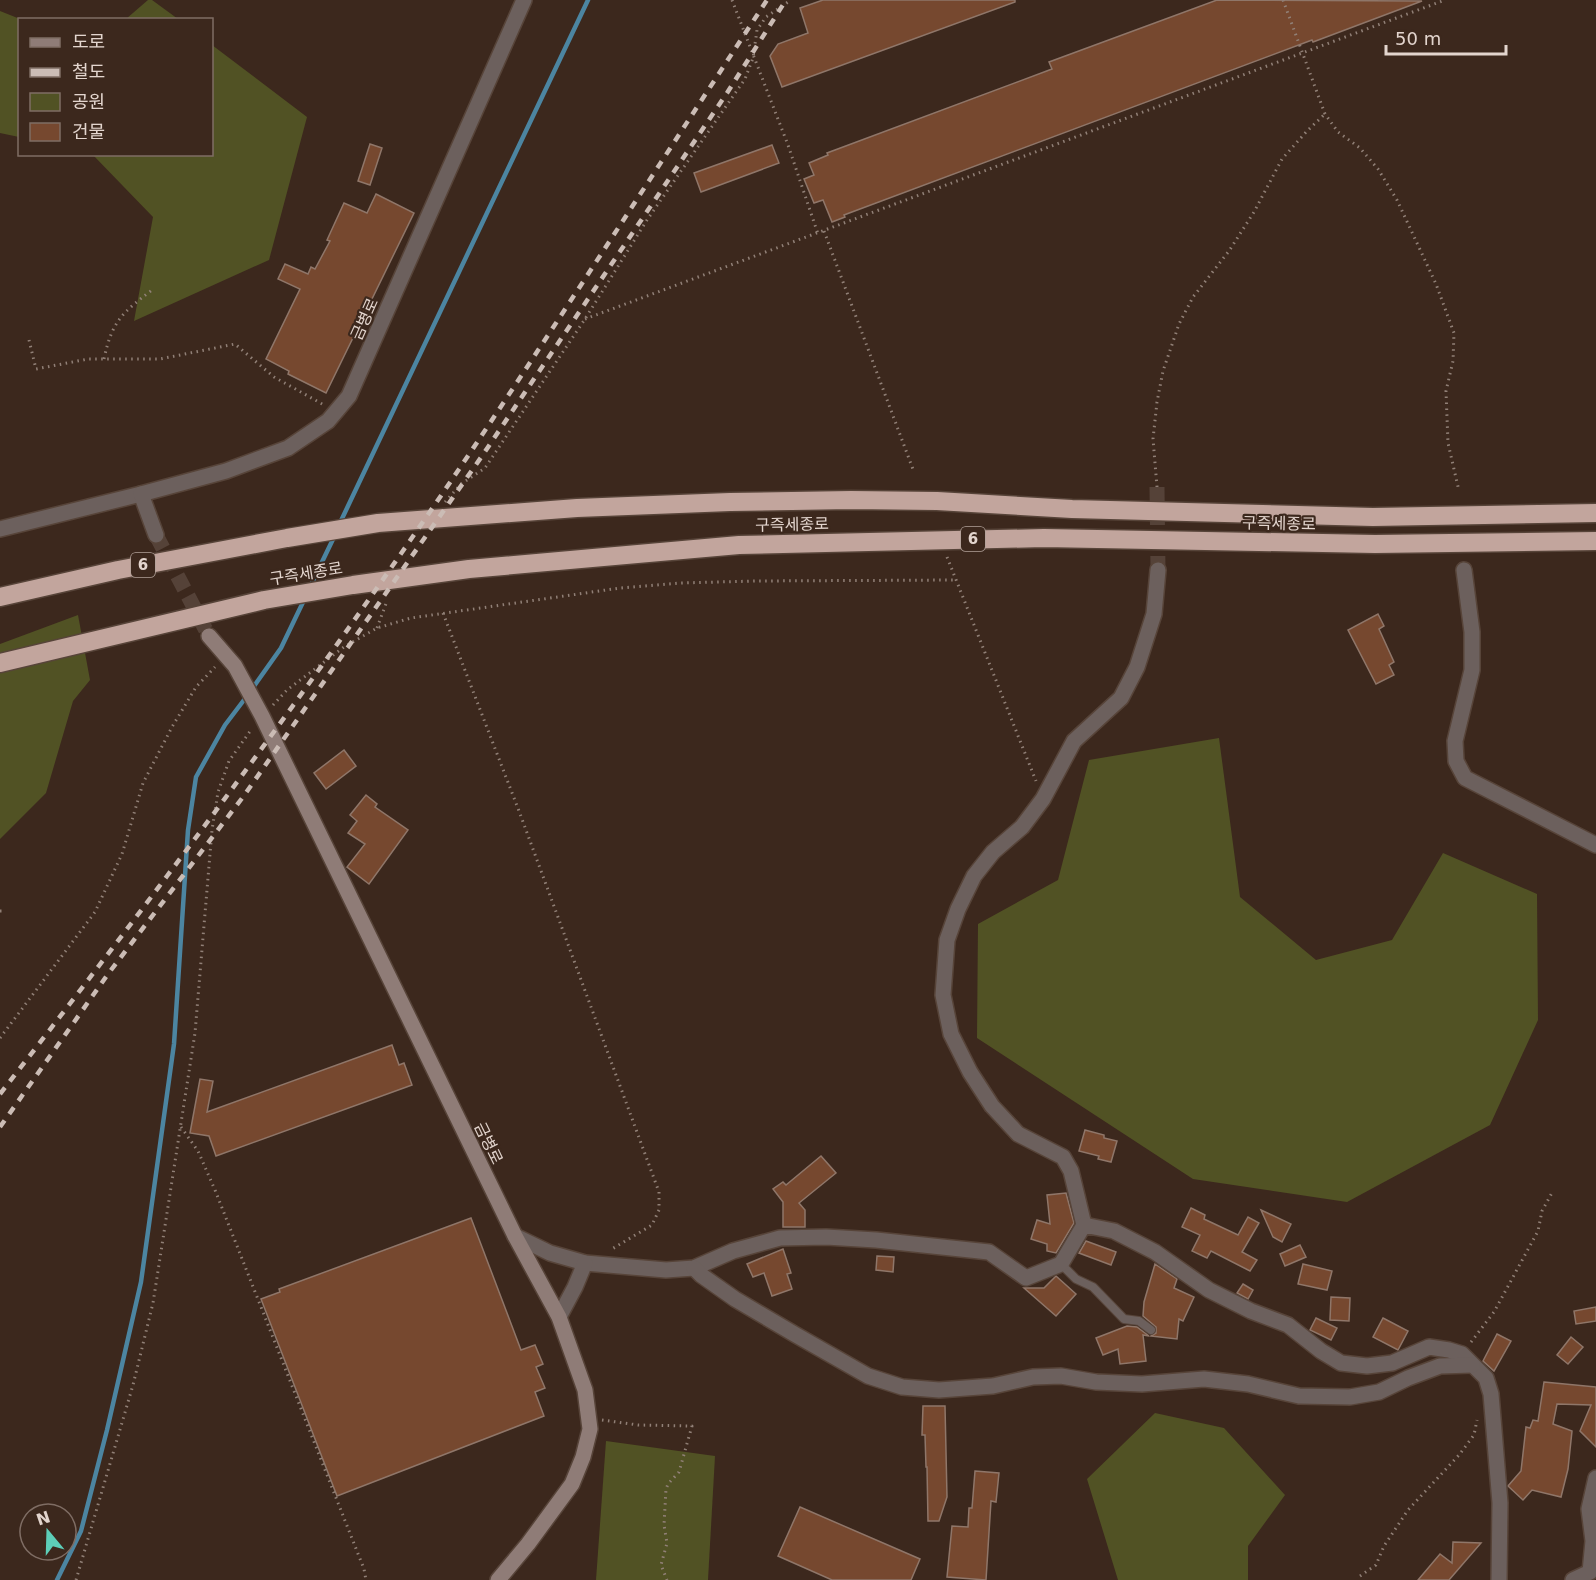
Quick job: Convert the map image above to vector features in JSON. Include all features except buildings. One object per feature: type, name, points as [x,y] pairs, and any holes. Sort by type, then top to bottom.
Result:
[{"type":"highway","name":"구즉세종로","points":[[0,597],[118,570],[378,523],[577,508],[851,500],[937,501],[1072,509],[1372,517],[1596,513]]},
{"type":"highway","name":"구즉세종로","points":[[0,663],[264,600],[353,585],[469,569],[739,545],[1044,538],[1375,544],[1596,541]]},
{"type":"street","name":"금병로","points":[[0,529],[226,471],[288,448],[328,421],[349,396],[524,0]]},
{"type":"street","points":[[141,494],[156,536]]},
{"type":"street","points":[[515,1236],[550,1253],[585,1263],[666,1270],[694,1268],[733,1251],[780,1238],[826,1237],[989,1252],[1026,1278],[1060,1264],[1084,1226],[1071,1171],[1063,1157],[1018,1134],[992,1106],[970,1072],[951,1034],[944,996],[947,940],[958,909],[974,876],[993,852],[1022,826],[1043,799],[1074,741],[1121,698],[1137,667],[1154,614],[1158,570]]},
{"type":"street","points":[[1464,570],[1472,632],[1472,670],[1455,741],[1456,761],[1465,778],[1596,845]]},
{"type":"street","points":[[209,636],[231,661]]},
{"type":"street","name":"금병로","points":[[231,661],[262,716],[515,1236],[559,1317],[585,1390],[590,1429],[583,1457],[572,1484],[498,1580]]},
{"type":"street","points":[[1084,1226],[1114,1231],[1155,1252],[1209,1290],[1251,1311],[1288,1325],[1321,1351],[1341,1363],[1367,1366],[1392,1363],[1429,1347],[1462,1354],[1486,1378],[1491,1394],[1500,1503],[1499,1580]]},
{"type":"street","points":[[559,1317],[585,1263]]},
{"type":"street","points":[[694,1268],[735,1299],[868,1376],[903,1387],[939,1390],[993,1386],[1033,1377],[1061,1376],[1096,1382],[1142,1384],[1204,1379],[1248,1384],[1299,1396],[1350,1397],[1379,1392],[1440,1365],[1469,1361]]},
{"type":"street","points":[[1573,1580],[1591,1575],[1593,1541],[1589,1509],[1596,1478]]},
{"type":"lane","points":[[1060,1264],[1076,1278],[1093,1287],[1124,1319],[1139,1321],[1151,1330]]},
{"type":"path","points":[[732,0],[788,145],[818,234]]},
{"type":"path","points":[[442,505],[462,484],[485,468],[647,220],[744,79],[753,55],[757,30],[766,17],[791,0]]},
{"type":"path","points":[[1283,0],[1325,114],[1338,132],[1360,148],[1378,169],[1397,200],[1436,284],[1454,333],[1453,361],[1446,391],[1448,443],[1459,491]]},
{"type":"path","points":[[585,318],[818,234],[1445,0]]},
{"type":"path","points":[[1157,487],[1153,439],[1157,402],[1163,371],[1179,324],[1193,297],[1229,251],[1254,212],[1282,159],[1325,114]]},
{"type":"path","points":[[824,231],[914,472]]},
{"type":"path","points":[[104,360],[108,340],[122,314],[152,290]]},
{"type":"path","points":[[29,340],[36,369],[88,360],[160,359],[235,344],[274,376],[310,399],[337,411]]},
{"type":"path","points":[[947,558],[1043,799]]},
{"type":"path","points":[[76,1580],[133,1385],[153,1303],[195,1032],[212,830],[218,792],[229,761],[262,716],[287,690],[344,647],[377,628],[411,618],[620,588],[680,583],[956,580]]},
{"type":"path","points":[[377,628],[387,601]]},
{"type":"path","points":[[443,612],[659,1192],[659,1210],[652,1225],[623,1244],[585,1263]]},
{"type":"path","points":[[0,1038],[95,912],[122,854],[143,783],[196,687],[231,661]]},
{"type":"path","points":[[0,911],[6,911]]},
{"type":"path","points":[[181,1127],[198,1151],[215,1190],[364,1569],[366,1580]]},
{"type":"path","points":[[1469,1361],[1472,1340],[1494,1312],[1538,1231],[1542,1211],[1553,1191]]},
{"type":"path","points":[[1360,1576],[1376,1565],[1384,1546],[1408,1510],[1469,1442],[1478,1415]]},
{"type":"path","points":[[588,1418],[638,1425],[692,1426],[688,1432],[679,1472],[666,1489],[664,1525],[667,1543],[661,1565],[667,1580]]},
{"type":"green space","points":[[148,0],[152,0],[177,18],[127,18]]},
{"type":"green space","points":[[0,11],[18,18],[18,137],[0,133]]},
{"type":"green space","points":[[213,46],[307,117],[269,260],[134,321],[153,217],[94,156],[213,156]]},
{"type":"green space","points":[[78,615],[90,680],[73,701],[46,793],[0,839],[0,644]]},
{"type":"green space","points":[[1219,738],[1240,897],[1316,960],[1392,940],[1443,853],[1537,894],[1538,1020],[1490,1125],[1347,1202],[1193,1179],[977,1038],[978,924],[1058,880],[1089,760]]},
{"type":"green space","points":[[1155,1413],[1224,1428],[1285,1495],[1248,1546],[1248,1580],[1118,1580],[1087,1479]]},
{"type":"green space","points":[[606,1441],[715,1456],[708,1580],[596,1580]]},
{"type":"waterway","points":[[339,525],[588,0]]},
{"type":"waterway","points":[[310,587],[335,535]]},
{"type":"waterway","points":[[252,689],[281,648],[305,598]]},
{"type":"waterway","points":[[57,1580],[81,1531],[141,1282],[174,1044],[188,830],[196,777],[225,725],[247,696]]},
{"type":"tunnel","points":[[1157,487],[1158,570]]},
{"type":"tunnel","points":[[156,535],[209,636]]},
{"type":"railway","points":[[0,1094],[184,854],[362,610],[476,444],[767,0]]},
{"type":"railway","points":[[0,1127],[108,974],[243,797],[482,456],[727,93],[786,0]]}]
